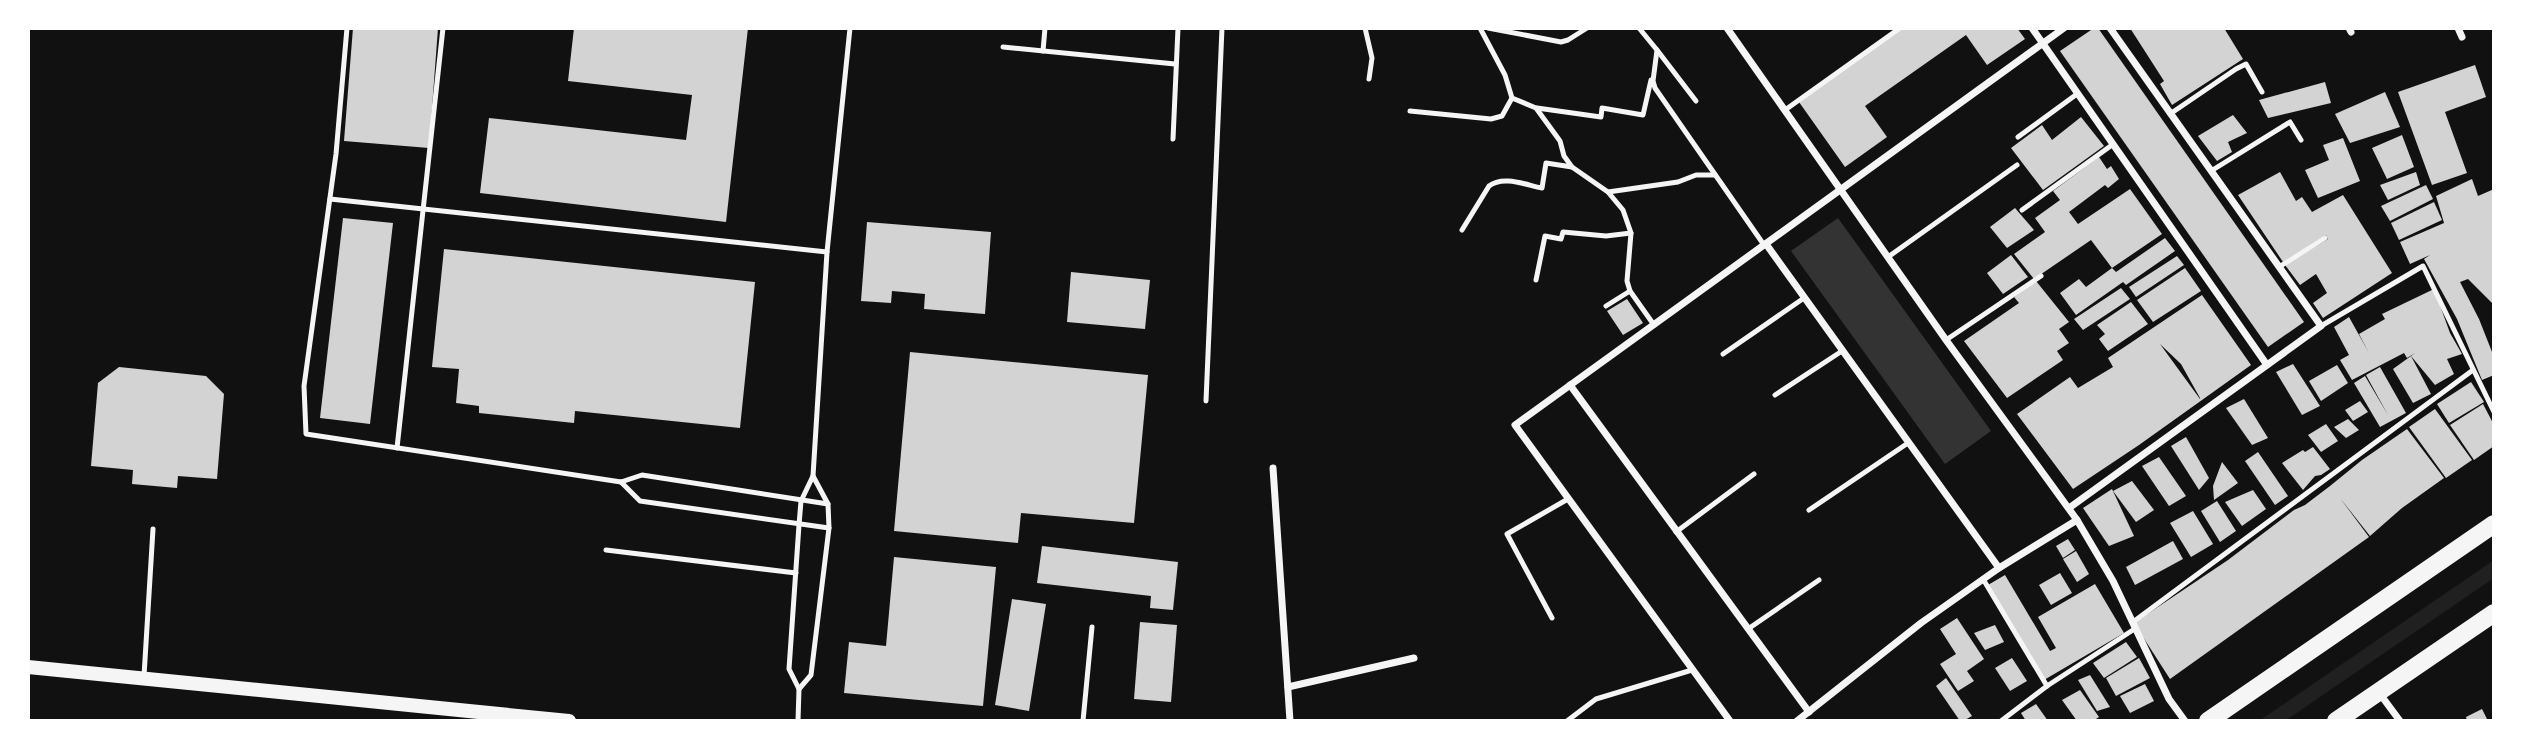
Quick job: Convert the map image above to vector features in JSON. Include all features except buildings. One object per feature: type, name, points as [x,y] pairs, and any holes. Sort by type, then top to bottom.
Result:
[{"type":"main road","points":[[2208,721],[2494,524]]},
{"type":"main road","points":[[2336,721],[2494,614]]},
{"type":"main road","points":[[28,667],[569,721]]},
{"type":"street","points":[[1727,28],[1946,340],[2077,520],[2113,581],[2169,699],[2185,721]]},
{"type":"street","points":[[2032,28],[2267,365]]},
{"type":"street","points":[[1730,721],[1515,425],[2064,28]]},
{"type":"street","points":[[2069,508],[2321,326],[2110,28]]},
{"type":"street","points":[[2458,28],[2462,37]]},
{"type":"street","points":[[1765,245],[1999,568]]},
{"type":"street","points":[[1570,386],[1809,712]]},
{"type":"street","points":[[1273,468],[1290,721]]},
{"type":"street","points":[[1797,721],[1921,623],[1999,568],[2077,520]]},
{"type":"street","points":[[1288,687],[1414,658]]},
{"type":"street","points":[[2378,692],[2400,721]]},
{"type":"lane","points":[[347,28],[330,200],[304,386],[306,434],[621,482],[642,475],[828,504]]},
{"type":"lane","points":[[397,448],[443,28]]},
{"type":"lane","points":[[797,721],[799,689],[789,669],[799,525],[801,501],[813,476],[827,252],[850,28]]},
{"type":"lane","points":[[1043,51],[1045,28]]},
{"type":"lane","points":[[1173,139],[1178,28]]},
{"type":"lane","points":[[1206,401],[1222,28]]},
{"type":"lane","points":[[1365,28],[1372,58],[1369,79]]},
{"type":"lane","points":[[1410,111],[1491,119],[1502,116],[1511,98],[1505,75],[1480,28]]},
{"type":"lane","points":[[1488,28],[1560,42],[1587,28]]},
{"type":"lane","points":[[1639,28],[1696,101]]},
{"type":"lane","points":[[1785,110],[1899,28]]},
{"type":"lane","points":[[1003,47],[1175,64]]},
{"type":"lane","points":[[1511,98],[1536,108],[1601,117],[1602,108],[1643,115],[1657,50]]},
{"type":"lane","points":[[2170,114],[2246,64],[2262,92]]},
{"type":"lane","points":[[1653,74],[1655,88],[1765,245]]},
{"type":"lane","points":[[2018,137],[2077,94]]},
{"type":"lane","points":[[1536,108],[1560,141],[1564,156],[1572,167],[1608,191],[1623,210],[1630,233],[1627,270],[1630,291],[1654,325]]},
{"type":"lane","points":[[2211,171],[2290,122],[2301,140]]},
{"type":"lane","points":[[2022,210],[2112,145]]},
{"type":"lane","points":[[1462,230],[1494,182],[1502,180],[1542,188],[1546,163],[1572,167]]},
{"type":"lane","points":[[1888,257],[2017,164]]},
{"type":"lane","points":[[1608,191],[1678,182],[1696,175],[1715,175]]},
{"type":"lane","points":[[330,200],[827,252]]},
{"type":"lane","points":[[1536,280],[1545,236],[1561,239],[1563,232],[1606,236],[1630,233]]},
{"type":"lane","points":[[2279,267],[2325,238]]},
{"type":"lane","points":[[2321,326],[2423,266],[2494,412]]},
{"type":"lane","points":[[1946,340],[2040,276]]},
{"type":"lane","points":[[1606,306],[1630,291]]},
{"type":"lane","points":[[1723,354],[1804,298]]},
{"type":"lane","points":[[1775,396],[1842,351]]},
{"type":"lane","points":[[2001,721],[2134,625],[2473,370]]},
{"type":"lane","points":[[1810,510],[1908,443]]},
{"type":"lane","points":[[1676,532],[1754,474]]},
{"type":"lane","points":[[799,689],[811,675],[829,528],[828,504],[813,476]]},
{"type":"lane","points":[[621,482],[640,501],[829,528]]},
{"type":"lane","points":[[1552,618],[1507,534],[1568,499]]},
{"type":"lane","points":[[144,679],[153,529]]},
{"type":"lane","points":[[606,550],[796,572]]},
{"type":"lane","points":[[1983,579],[2047,686]]},
{"type":"lane","points":[[1748,629],[1819,580]]},
{"type":"lane","points":[[1083,721],[1092,627]]},
{"type":"lane","points":[[1566,721],[1596,699],[1692,670]]},
{"type":"shaded area","points":[[1838,218],[1991,431],[1945,464],[1791,251]]},
{"type":"shaded area","points":[[2494,560],[2494,578],[2285,721],[2259,721]]}]
